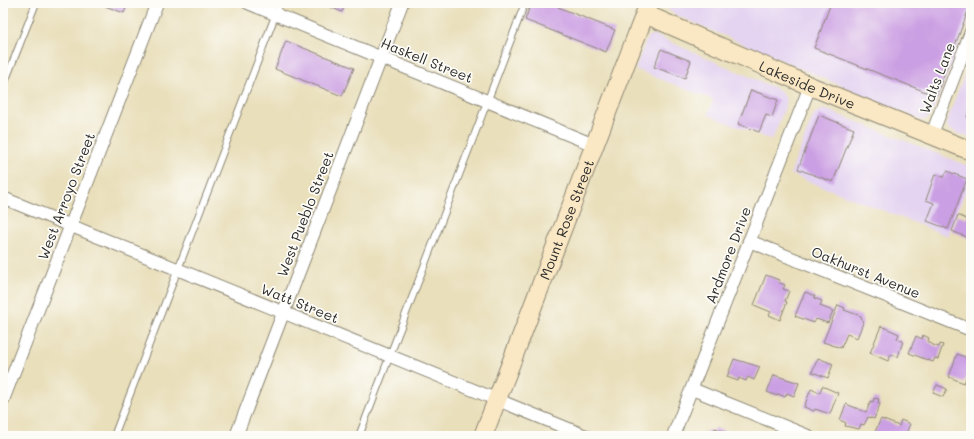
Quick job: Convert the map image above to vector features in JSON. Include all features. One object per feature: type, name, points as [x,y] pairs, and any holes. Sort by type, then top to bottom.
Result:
[{"type":"street","name":"West Arroyo Street","points":[[3,400],[157,3]]},
{"type":"street","name":"Haskell Street","points":[[248,3],[594,145]]},
{"type":"street","name":"West Pueblo Street","points":[[236,436],[402,3]]},
{"type":"street","name":"Lakeside Drive","points":[[647,9],[810,86],[971,150]]},
{"type":"street","name":"Mount Rose Street","points":[[483,436],[647,9]]},
{"type":"street","name":"Walts Lane","points":[[932,134],[971,32]]},
{"type":"street","name":"Ardmore Drive","points":[[673,436],[810,86]]},
{"type":"street","name":"Watt Street","points":[[3,198],[497,400],[578,435]]},
{"type":"street","name":"Oakhurst Avenue","points":[[749,241],[971,330]]},
{"type":"street","points":[[692,389],[808,436]]},
{"type":"lane","points":[[3,87],[36,3]]},
{"type":"lane","points":[[114,436],[280,3]]},
{"type":"lane","points":[[359,436],[525,3]]},
{"type":"shaded area","points":[[664,3],[971,3],[971,15],[934,109],[929,118],[921,120],[676,15],[666,8]]},
{"type":"shaded area","points":[[654,35],[777,89],[782,93],[786,99],[785,107],[772,140],[708,115],[713,100],[635,69],[648,36]]},
{"type":"shaded area","points":[[971,56],[971,138],[950,130],[946,124]]},
{"type":"shaded area","points":[[821,110],[827,110],[971,167],[971,177],[948,236],[790,174],[814,114]]},
{"type":"building","points":[[106,3],[128,3],[124,13],[105,6]]},
{"type":"building","points":[[320,3],[346,3],[342,12]]},
{"type":"building","points":[[531,3],[558,3],[558,7],[615,30],[606,52],[525,20]]},
{"type":"building","points":[[831,3],[971,3],[936,96],[814,48]]},
{"type":"building","points":[[286,41],[354,68],[342,96],[275,69]]},
{"type":"building","points":[[661,49],[691,61],[685,78],[654,67]]},
{"type":"building","points":[[751,90],[778,100],[772,117],[766,115],[759,132],[738,124]]},
{"type":"building","points":[[971,107],[971,119],[967,117]]},
{"type":"building","points":[[819,115],[854,129],[833,182],[798,169]]},
{"type":"building","points":[[947,171],[967,179],[948,229],[927,221],[934,203],[926,200],[935,174],[944,177]]},
{"type":"building","points":[[971,207],[971,239],[952,231],[958,215],[966,219]]},
{"type":"building","points":[[766,275],[779,280],[778,282],[785,285],[783,289],[789,291],[785,301],[787,302],[780,320],[769,315],[771,312],[754,305]]},
{"type":"building","points":[[805,292],[822,301],[820,306],[833,311],[828,323],[816,319],[814,323],[795,316]]},
{"type":"building","points":[[838,305],[845,308],[844,310],[861,316],[863,323],[857,338],[847,334],[841,348],[823,342]]},
{"type":"building","points":[[881,326],[899,334],[897,339],[903,341],[898,357],[891,354],[888,361],[870,353]]},
{"type":"building","points":[[923,335],[929,338],[928,341],[933,345],[939,347],[940,344],[943,345],[938,359],[935,358],[933,362],[909,353],[916,336],[922,339]]},
{"type":"building","points":[[957,354],[971,359],[971,372],[969,371],[964,383],[949,377]]},
{"type":"building","points":[[818,358],[833,364],[828,378],[812,372]]},
{"type":"building","points":[[734,359],[760,367],[754,380],[748,377],[746,381],[739,378],[738,381],[727,377]]},
{"type":"building","points":[[774,375],[799,383],[794,396],[787,393],[785,397],[778,394],[777,396],[767,392]]},
{"type":"building","points":[[937,385],[947,389],[943,397],[933,393]]},
{"type":"building","points":[[822,386],[838,393],[830,414],[815,409],[814,411],[804,407],[811,389],[820,393]]},
{"type":"building","points":[[874,398],[879,399],[878,403],[880,404],[874,419],[868,417],[864,425],[861,424],[859,429],[845,426],[846,423],[840,420],[846,404],[866,412]]},
{"type":"building","points":[[881,419],[899,426],[901,420],[910,424],[905,436],[874,434]]},
{"type":"building","points":[[715,428],[726,432],[725,435],[728,436],[704,436],[707,430],[713,433]]}]
